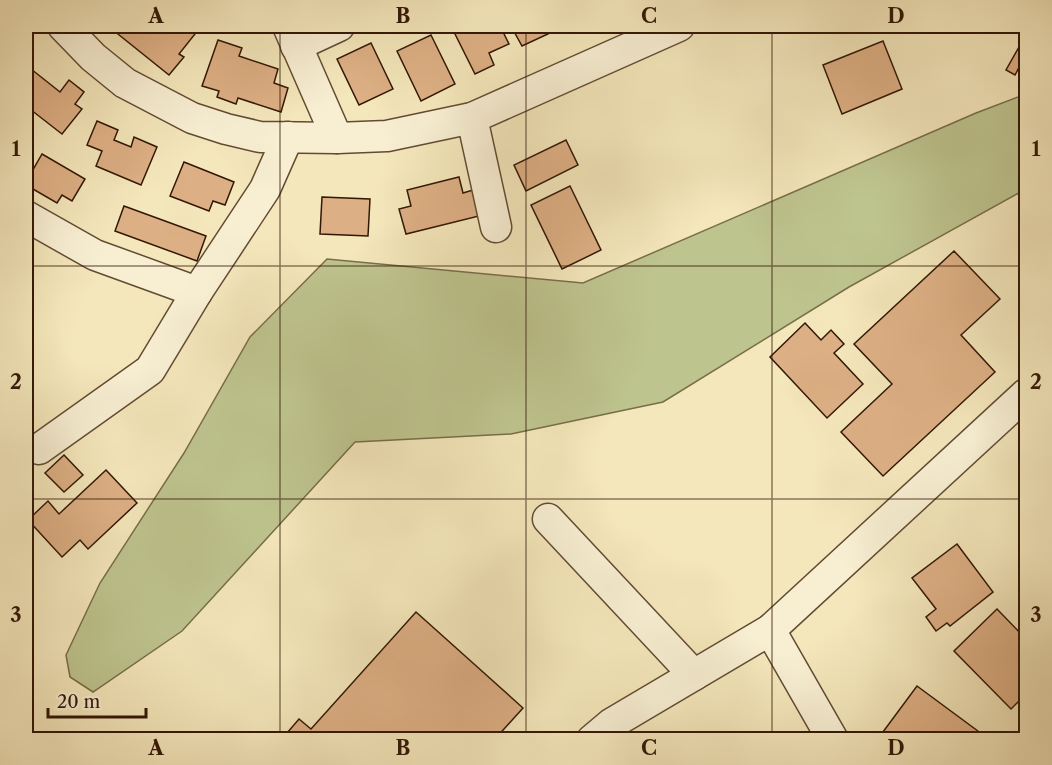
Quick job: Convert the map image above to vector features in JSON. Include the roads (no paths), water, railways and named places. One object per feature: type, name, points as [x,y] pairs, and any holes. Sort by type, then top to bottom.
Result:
[{"type":"street","points":[[63,26],[93,57],[125,83],[192,118],[260,137],[337,138],[387,136],[472,118],[679,26]]},
{"type":"street","points":[[337,138],[292,36],[339,26]]},
{"type":"street","points":[[472,118],[496,227]]},
{"type":"street","points":[[39,449],[150,370],[197,292],[265,189],[288,137]]},
{"type":"street","points":[[26,216],[95,255],[197,292]]},
{"type":"street","points":[[591,740],[611,724],[770,630],[1026,394]]},
{"type":"street","points":[[548,519],[694,675]]},
{"type":"street","points":[[770,630],[833,740]]}]
